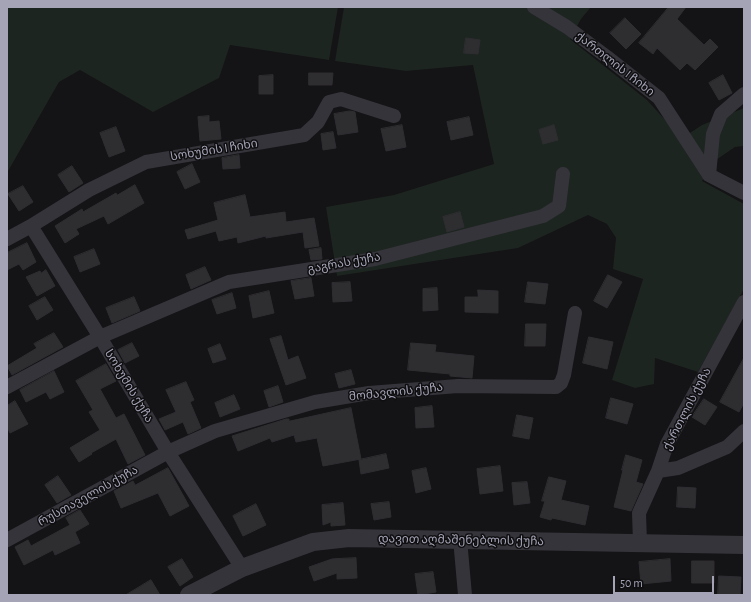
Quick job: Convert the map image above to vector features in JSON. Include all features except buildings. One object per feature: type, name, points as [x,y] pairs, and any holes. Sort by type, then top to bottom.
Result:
[{"type":"street","name":"ქართლის I ჩიხი","points":[[534,7],[567,27],[659,98],[709,175]]},
{"type":"street","points":[[744,94],[721,114],[713,134],[709,175],[744,193]]},
{"type":"street","name":"სოხუმის I ჩიხი","points":[[31,226],[89,190],[146,162],[304,135],[318,122],[329,102],[342,99],[394,116]]},
{"type":"street","name":"გაგრას ქუჩა","points":[[100,337],[230,282],[375,259],[543,216],[559,206],[563,174]]},
{"type":"street","points":[[7,239],[31,226]]},
{"type":"street","name":"სოხუმის ქუჩა","points":[[31,226],[100,337],[168,452],[242,568]]},
{"type":"street","name":"ქართლის ქუჩა","points":[[640,543],[639,513],[658,471],[667,444],[744,302]]},
{"type":"street","name":"მომავლის ქუჩა","points":[[168,452],[215,431],[315,402],[369,393],[458,386],[556,387],[561,383],[564,375],[575,313]]},
{"type":"street","points":[[7,386],[100,337]]},
{"type":"street","points":[[658,471],[678,468],[727,447],[744,431]]},
{"type":"street","name":"რუსთაველის ქუჩა","points":[[7,540],[168,452]]},
{"type":"street","name":"დავით აღმაშენებლის ქუჩა","points":[[189,595],[242,568],[313,542],[349,538],[744,545]]},
{"type":"street","points":[[460,539],[465,595]]},
{"type":"shaded area","points":[[7,7],[338,7],[329,60],[230,45],[219,78],[153,112],[80,70],[59,82],[7,173]]},
{"type":"shaded area","points":[[344,7],[591,7],[581,19],[570,39],[647,100],[668,123],[679,140],[702,125],[744,108],[744,146],[735,147],[716,160],[702,181],[744,204],[744,289],[698,372],[655,358],[654,384],[635,388],[612,380],[643,279],[613,269],[616,238],[607,224],[588,215],[518,248],[337,276],[326,207],[394,195],[494,164],[473,65],[406,71],[335,61]]}]
